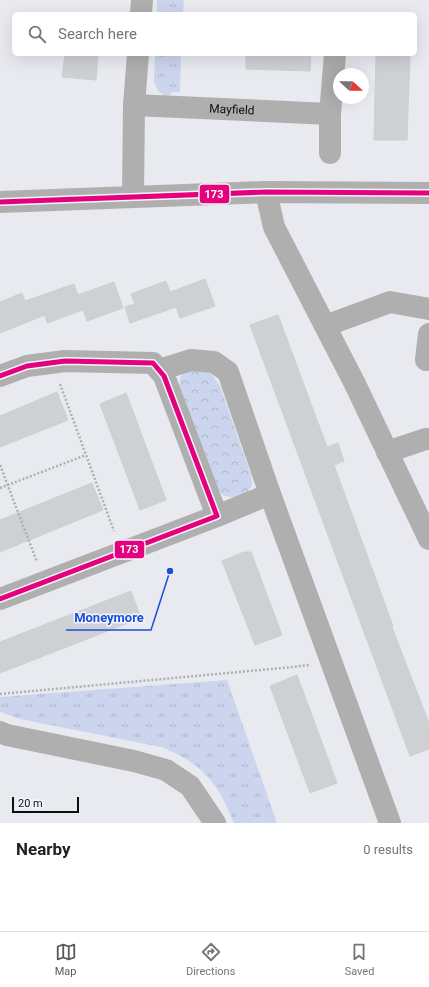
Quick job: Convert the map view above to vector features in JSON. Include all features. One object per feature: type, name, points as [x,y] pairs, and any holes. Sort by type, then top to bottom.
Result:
[{"type":"street","points":[[141,12],[142,0]]},
{"type":"street","points":[[133,198],[134,106],[138,56]]},
{"type":"street","points":[[330,152],[330,114],[335,56]]},
{"type":"street","name":"Mayfield","points":[[134,106],[330,114]]},
{"type":"street","points":[[266,192],[274,227],[354,382],[429,539]]},
{"type":"street","points":[[0,202],[266,192],[429,193]]},
{"type":"street","points":[[325,326],[390,302],[429,309]]},
{"type":"street","points":[[429,334],[426,360],[429,360]]},
{"type":"street","points":[[159,370],[191,360],[214,362],[228,372],[270,494],[390,823]]},
{"type":"street","points":[[0,376],[27,366],[64,361],[153,363],[164,376],[217,516]]},
{"type":"street","points":[[387,452],[429,439]]},
{"type":"street","points":[[0,599],[217,516],[270,494]]},
{"type":"street","points":[[0,732],[7,735],[134,761],[166,770],[190,786],[215,823]]},
{"type":"path","points":[[52,363],[122,552]]},
{"type":"path","points":[[0,488],[86,455]]},
{"type":"path","points":[[0,465],[45,582]]},
{"type":"path","points":[[0,694],[293,668],[331,661]]},
{"type":"green space","points":[[157,0],[184,0],[183,12],[157,12]]},
{"type":"green space","points":[[155,56],[181,56],[180,92],[172,92],[167,97],[158,91],[154,81]]},
{"type":"green space","points":[[204,368],[212,375],[220,386],[251,475],[252,485],[247,494],[240,498],[224,496],[216,488],[178,391],[181,376],[187,370]]},
{"type":"green space","points":[[227,680],[277,823],[234,823],[222,796],[207,776],[187,760],[161,747],[20,719],[0,712],[0,697]]},
{"type":"building","points":[[65,56],[98,56],[96,80],[62,77]]},
{"type":"building","points":[[246,56],[311,56],[310,71],[246,69]]},
{"type":"building","points":[[376,56],[410,56],[407,140],[374,140]]},
{"type":"building","points":[[205,279],[215,306],[180,318],[176,307],[130,323],[125,307],[135,304],[131,294],[166,281],[170,292]]},
{"type":"building","points":[[114,282],[123,308],[87,321],[78,295]]},
{"type":"building","points":[[74,284],[83,310],[47,323],[45,315],[0,333],[0,302],[22,293],[25,301]]},
{"type":"building","points":[[278,315],[327,447],[338,443],[344,461],[334,465],[393,626],[392,627],[429,723],[429,749],[410,756],[250,325]]},
{"type":"building","points":[[57,392],[68,420],[0,447],[0,416]]},
{"type":"building","points":[[126,393],[166,500],[140,510],[100,404]]},
{"type":"building","points":[[92,483],[103,510],[0,552],[0,520]]},
{"type":"building","points":[[244,552],[251,552],[282,635],[255,645],[222,561]]},
{"type":"building","points":[[131,591],[141,618],[0,673],[0,642]]},
{"type":"building","points":[[297,675],[337,783],[310,793],[270,686]]},
{"type":"transit line","name":"173","points":[[0,202],[266,192],[429,193]]},
{"type":"transit line","name":"173","points":[[0,376],[27,366],[65,361],[153,363],[164,376],[217,516],[0,599]]},
{"type":"place","name":"Moneymore","points":[[170,571]]}]
